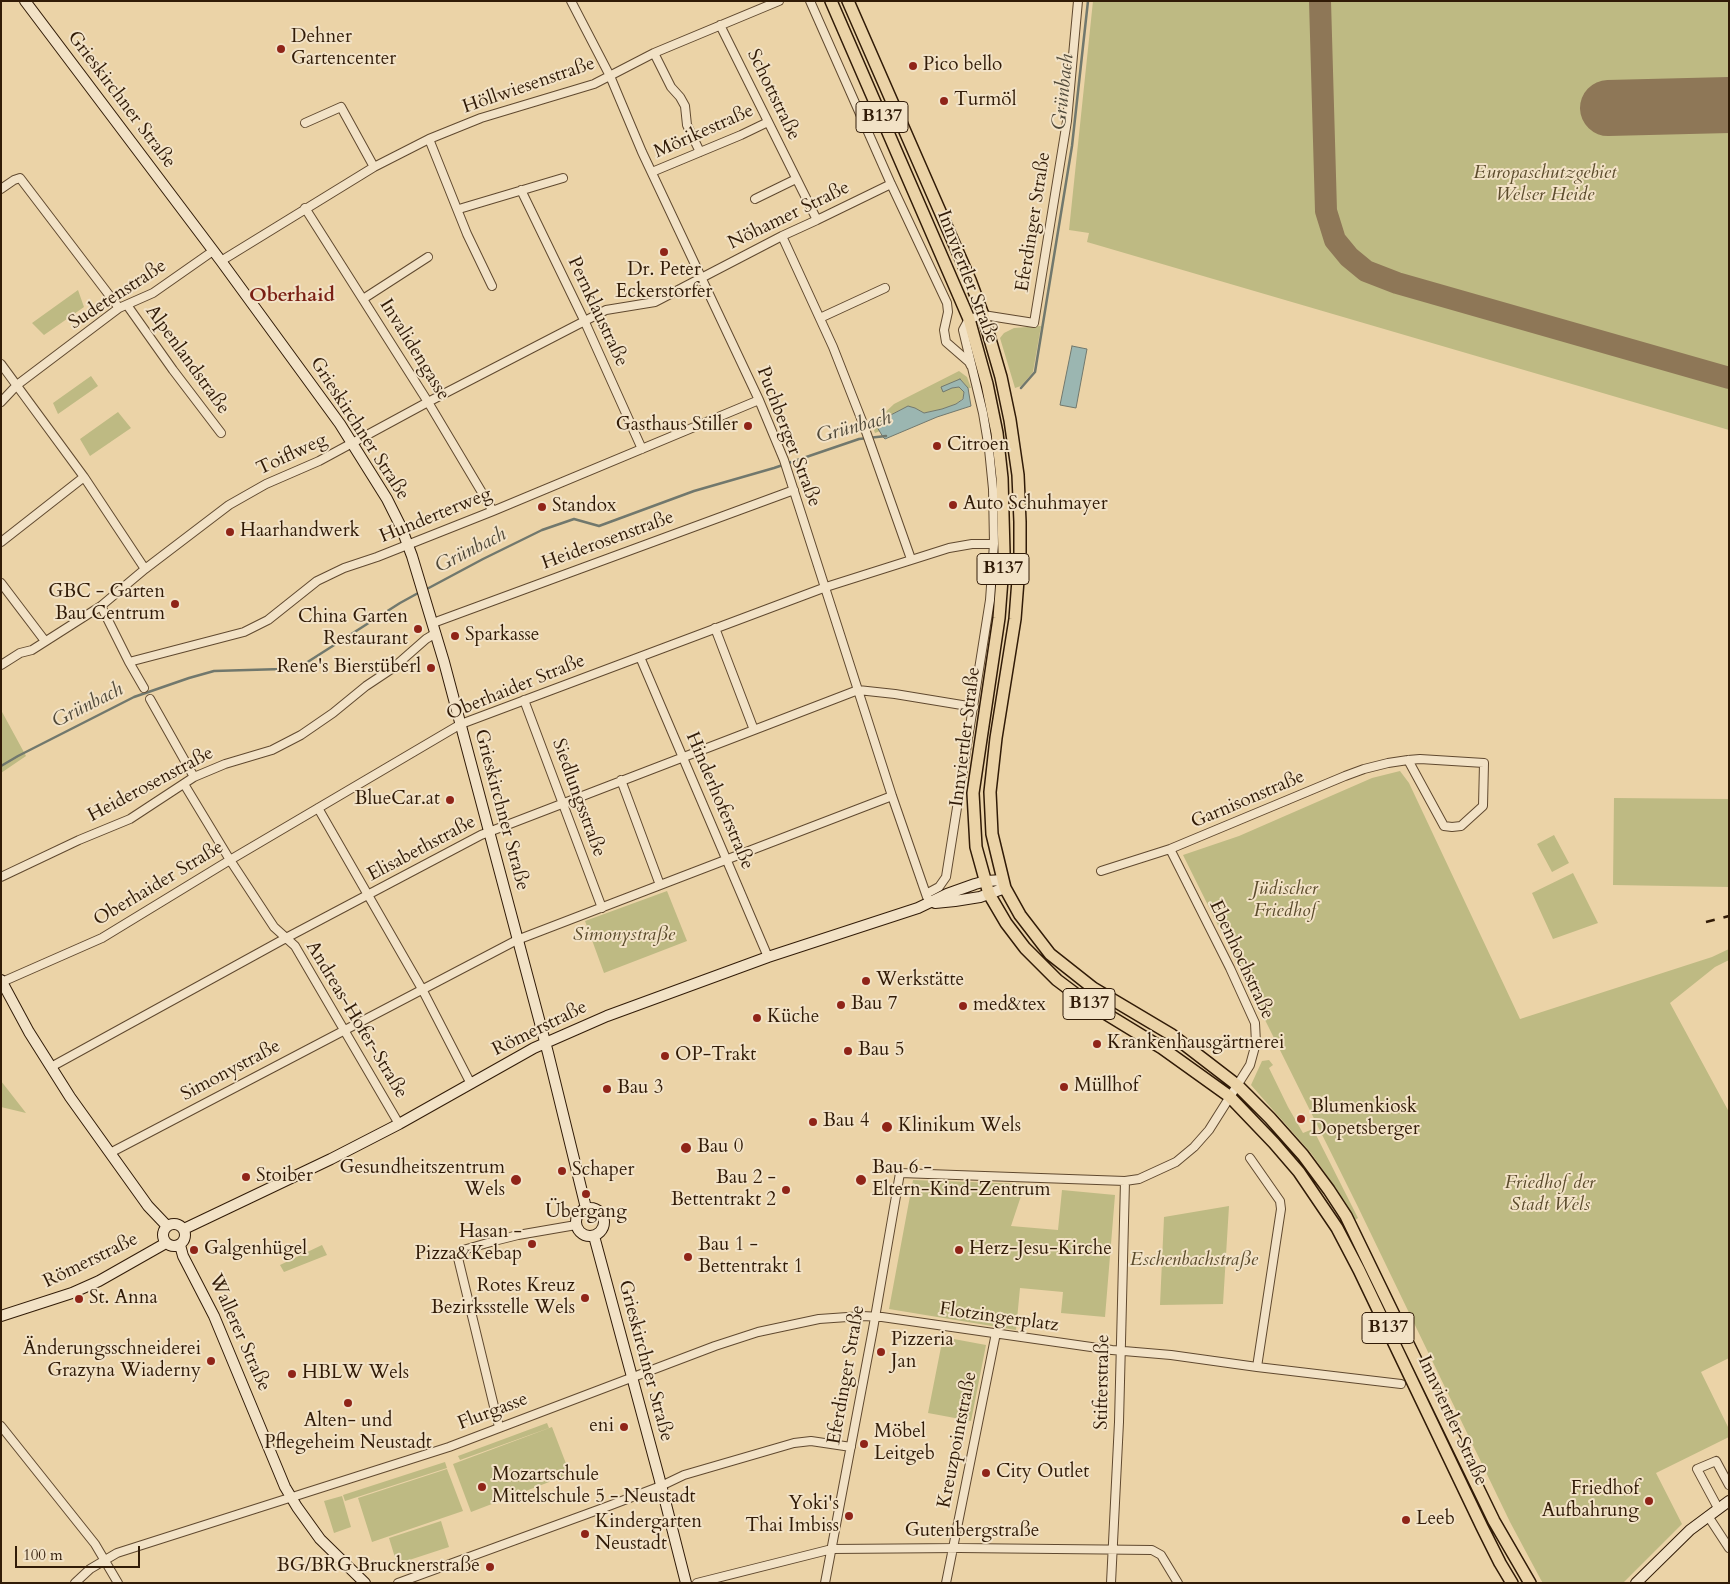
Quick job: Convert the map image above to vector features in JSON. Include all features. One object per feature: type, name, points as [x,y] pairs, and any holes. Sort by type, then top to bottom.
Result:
[{"type":"main road","name":"Grieskirchner Straße","points":[[25,1],[221,261],[340,424],[387,499],[408,544],[422,584],[489,832],[545,1042],[586,1208]]},
{"type":"main road","name":"Innviertler Straße","points":[[831,1],[969,319],[987,384],[997,433],[1005,522],[1004,553],[999,618],[973,793],[976,847],[989,894],[1006,923],[1025,948],[1057,980],[1086,1001],[1162,1048],[1229,1096],[1299,1172],[1337,1228],[1360,1270],[1500,1563],[1512,1583]]},
{"type":"main road","name":"Innviertler Straße","points":[[848,1],[955,244],[983,315],[1001,377],[1010,420],[1018,476],[1020,554],[1015,619],[996,738],[990,792],[992,834],[1004,884],[1020,915],[1050,954],[1094,988],[1172,1035],[1237,1085],[1303,1155],[1346,1216],[1494,1520],[1530,1583]]},
{"type":"main road","name":"Römerstraße","points":[[184,1229],[331,1160],[545,1042],[608,1016],[768,957],[876,923],[928,899],[986,881],[1004,884]]},
{"type":"main road","name":"Römerstraße","points":[[928,899],[955,902],[989,894],[1004,884]]},
{"type":"main road","points":[[2,981],[29,1032],[51,1067],[148,1206],[167,1226]]},
{"type":"main road","points":[[586,1208],[595,1208],[602,1214],[604,1219],[605,1224],[600,1232],[594,1236],[586,1236],[576,1225],[577,1217],[586,1208]]},
{"type":"main road","points":[[177,1224],[184,1229],[185,1239],[180,1245],[172,1246],[166,1243],[163,1238],[163,1233],[167,1226],[177,1224]]},
{"type":"main road","name":"Grieskirchner Straße","points":[[594,1236],[662,1486],[686,1583]]},
{"type":"main road","name":"Römerstraße","points":[[1,1316],[72,1293],[166,1243]]},
{"type":"main road","name":"Wallerer Straße","points":[[180,1245],[183,1256],[214,1316],[291,1498],[311,1528],[365,1583]]},
{"type":"main road","points":[[1636,1583],[1690,1530],[1729,1501]]},
{"type":"street","name":"Puchberger Straße","points":[[571,1],[610,76],[652,172],[759,400],[785,463],[892,796],[928,899]]},
{"type":"street","name":"Höllwiesenstraße","points":[[221,261],[374,167],[429,139],[481,118],[594,84],[654,53],[779,1]]},
{"type":"street","points":[[810,1],[891,184],[947,303],[948,312],[944,330],[946,342],[969,362],[973,371]]},
{"type":"street","name":"Eferdinger Straße","points":[[969,319],[983,315],[1034,323],[1067,120],[1078,1]]},
{"type":"street","name":"Schottstraße","points":[[720,25],[817,220]]},
{"type":"street","points":[[654,53],[671,87],[680,97],[684,106],[687,125],[700,152]]},
{"type":"street","points":[[305,123],[341,107],[374,167]]},
{"type":"street","name":"Mörikestraße","points":[[652,172],[768,122]]},
{"type":"street","points":[[429,139],[468,234],[492,286]]},
{"type":"street","name":"Alpenlandstraße","points":[[1,189],[20,178],[173,370],[221,434]]},
{"type":"street","points":[[459,209],[563,178]]},
{"type":"street","points":[[755,200],[796,179]]},
{"type":"street","name":"Nöhamer Straße","points":[[701,278],[782,236],[891,184]]},
{"type":"street","name":"Pernklaustraße","points":[[520,190],[584,320],[642,449]]},
{"type":"street","name":"Invalidengasse","points":[[305,208],[428,402],[492,511]]},
{"type":"street","points":[[782,236],[833,347],[911,559]]},
{"type":"street","name":"Sudetenstraße","points":[[1,402],[17,385],[123,307],[153,293],[213,251]]},
{"type":"street","points":[[363,299],[428,257]]},
{"type":"street","name":"Toiflweg","points":[[1,665],[20,653],[32,650],[101,606],[145,569],[230,505],[266,484],[319,461],[584,320],[606,310],[655,302],[701,278]]},
{"type":"street","points":[[820,318],[885,288]]},
{"type":"street","points":[[928,899],[946,877],[990,600],[994,544],[993,489],[989,449],[973,371],[962,330],[969,319]]},
{"type":"street","points":[[1,364],[84,477],[145,569]]},
{"type":"street","name":"Hunderterweg","points":[[129,662],[244,632],[268,620],[317,581],[344,568],[377,557],[492,511],[759,400]]},
{"type":"street","points":[[1,542],[84,477]]},
{"type":"street","name":"Heiderosenstraße","points":[[1,877],[79,840],[130,819],[194,777],[224,764],[272,750],[301,735],[393,668],[426,639],[434,628],[794,490]]},
{"type":"street","name":"Oberhaider Straße","points":[[2,981],[102,938],[460,724],[826,587],[949,548],[972,544],[994,544]]},
{"type":"street","points":[[1,583],[45,641]]},
{"type":"street","points":[[101,606],[144,688]]},
{"type":"street","points":[[715,628],[754,730]]},
{"type":"street","name":"Hinderhoferstraße","points":[[640,657],[768,957]]},
{"type":"street","name":"Elisabethstraße","points":[[51,1067],[286,938],[481,835],[621,780],[858,690],[974,707]]},
{"type":"street","points":[[150,699],[194,777]]},
{"type":"street","name":"Siedlungsstraße","points":[[524,700],[602,908]]},
{"type":"street","name":"Garnisonstraße","points":[[1101,872],[1170,849],[1358,771],[1408,760],[1420,759],[1484,764],[1483,806],[1461,826],[1444,826],[1408,760]]},
{"type":"street","points":[[621,780],[660,885]]},
{"type":"street","name":"Andreas-Hofer-Straße","points":[[184,784],[230,860],[274,927],[295,946],[399,1124]]},
{"type":"street","name":"Simonystraße","points":[[110,1153],[517,940],[892,796]]},
{"type":"street","points":[[318,808],[422,989],[471,1084]]},
{"type":"street","name":"Ebenhochstraße","points":[[1125,1181],[1139,1179],[1176,1162],[1194,1148],[1209,1130],[1250,1065],[1256,1043],[1255,1023],[1230,968],[1170,849]]},
{"type":"street","points":[[1250,1158],[1280,1201],[1281,1209],[1257,1368]]},
{"type":"street","name":"Eferdinger Straße","points":[[825,1583],[900,1173],[1125,1181]]},
{"type":"street","name":"Stifterstraße","points":[[1111,1583],[1119,1422],[1125,1181]]},
{"type":"street","points":[[499,1427],[458,1258],[464,1250],[498,1240],[576,1225]]},
{"type":"street","name":"Flotzingerplatz","points":[[875,1316],[1120,1351]]},
{"type":"street","name":"Flurgasse","points":[[75,1583],[90,1569],[117,1553],[448,1447],[715,1346],[789,1324],[819,1319],[875,1316]]},
{"type":"street","name":"Kreuzpointstraße","points":[[946,1583],[996,1333]]},
{"type":"street","points":[[1120,1351],[1171,1355],[1257,1368],[1401,1384]]},
{"type":"street","points":[[1,1426],[95,1544],[118,1583]]},
{"type":"street","points":[[398,1583],[662,1486],[684,1474],[794,1443],[812,1442],[851,1447]]},
{"type":"street","points":[[1718,1508],[1696,1469],[1716,1460],[1729,1484]]},
{"type":"street","points":[[1708,1516],[1729,1548]]},
{"type":"street","name":"Gutenbergstraße","points":[[697,1583],[832,1549],[953,1548],[1152,1550],[1161,1555],[1178,1583]]},
{"type":"green space","name":"Europaschutzgebiet Welser Heide","points":[[1093,1],[1729,1],[1729,430],[1087,242],[1089,233],[1069,230]]},
{"type":"green space","points":[[78,290],[84,307],[44,335],[32,323]]},
{"type":"green space","points":[[1041,326],[1033,372],[1021,386],[1015,388],[1000,338],[1004,333],[1014,328]]},
{"type":"green space","points":[[959,371],[967,377],[971,388],[968,388],[960,379],[952,388],[959,387],[964,392],[963,398],[956,404],[924,413],[908,406],[883,419],[877,427],[880,431],[875,433],[872,425],[894,404]]},
{"type":"green space","points":[[91,376],[98,386],[58,414],[53,403]]},
{"type":"green space","points":[[118,412],[131,428],[90,456],[80,439]]},
{"type":"green space","points":[[1,710],[26,756],[1,773]]},
{"type":"green space","name":"Friedhof der Stadt Wels","points":[[1400,771],[1409,783],[1520,1019],[1712,957],[1729,949],[1729,960],[1715,967],[1670,1003],[1729,1112],[1729,1358],[1701,1372],[1729,1429],[1729,1437],[1656,1473],[1682,1524],[1623,1583],[1543,1583],[1541,1580],[1510,1522],[1358,1207],[1183,855],[1239,836],[1372,778]]},
{"type":"green space","points":[[1614,798],[1729,799],[1729,887],[1613,885]]},
{"type":"green space","points":[[1554,835],[1569,863],[1552,872],[1537,844]]},
{"type":"green space","points":[[1573,873],[1598,923],[1553,939],[1532,893]]},
{"type":"green space","name":"Simonystraße","points":[[667,891],[687,941],[604,973],[585,921]]},
{"type":"green space","points":[[1269,1060],[1273,1065],[1269,1068],[1303,1133],[1313,1129],[1358,1218],[1355,1220],[1311,1153],[1251,1085],[1262,1061]]},
{"type":"green space","points":[[1,1081],[26,1113],[1,1107]]},
{"type":"green space","points":[[913,1180],[1025,1184],[1011,1226],[1058,1230],[1062,1190],[1115,1195],[1105,1317],[1061,1313],[1063,1292],[1020,1288],[1016,1330],[889,1309]]},
{"type":"green space","name":"Eschenbachstraße","points":[[1229,1206],[1223,1304],[1160,1305],[1164,1217]]},
{"type":"green space","points":[[322,1245],[327,1255],[284,1272],[280,1265]]},
{"type":"green space","points":[[943,1337],[986,1345],[971,1421],[928,1413]]},
{"type":"green space","points":[[547,1423],[549,1428],[460,1460],[458,1456]]},
{"type":"green space","points":[[552,1427],[570,1474],[471,1512],[453,1464]]},
{"type":"green space","points":[[445,1462],[447,1468],[345,1501],[343,1495]]},
{"type":"green space","points":[[447,1469],[463,1511],[372,1542],[358,1498]]},
{"type":"green space","points":[[342,1496],[351,1527],[334,1533],[324,1501]]},
{"type":"green space","points":[[441,1521],[449,1547],[397,1564],[389,1538]]},
{"type":"water","points":[[1072,346],[1087,349],[1076,408],[1060,405]]},
{"type":"water","points":[[960,379],[968,388],[971,406],[937,417],[885,439],[883,437],[877,427],[883,419],[908,406],[924,413],[956,404],[963,399],[964,392],[959,387],[943,392],[941,387]]},
{"type":"waterway","name":"Grünbach","points":[[1021,388],[1035,372],[1072,146],[1088,1]]},
{"type":"waterway","name":"Grünbach","points":[[425,590],[542,530],[574,519],[599,526],[694,491],[774,468],[859,439],[886,436]]},
{"type":"waterway","name":"Grünbach","points":[[1,766],[134,697],[189,678],[214,671],[282,669],[306,663],[420,592]]},
{"type":"taxiway","points":[[1320,1],[1326,211],[1335,240],[1349,257],[1366,271],[1397,283],[1729,378]]},
{"type":"runway","points":[[1608,108],[1729,105]]},
{"type":"railway","points":[[1706,922],[1729,916]]},
{"type":"place","name":"Dehner Gartencenter","points":[[281,49]]},
{"type":"place","name":"Pico bello","points":[[913,66]]},
{"type":"place","name":"Turmöl","points":[[944,101]]},
{"type":"place","name":"Dr. Peter Eckerstorfer","points":[[664,252]]},
{"type":"place","name":"Gasthaus Stiller","points":[[748,426]]},
{"type":"place","name":"Citroen","points":[[937,446]]},
{"type":"place","name":"Auto Schuhmayer","points":[[953,505]]},
{"type":"place","name":"Standox","points":[[542,507]]},
{"type":"place","name":"Haarhandwerk","points":[[230,532]]},
{"type":"place","name":"GBC - Garten Bau Centrum","points":[[175,604]]},
{"type":"place","name":"China Garten Restaurant","points":[[418,629]]},
{"type":"place","name":"Sparkasse","points":[[455,636]]},
{"type":"place","name":"Rene's Bierstüberl","points":[[431,668]]},
{"type":"place","name":"BlueCar.at","points":[[450,800]]},
{"type":"place","name":"Werkstätte","points":[[866,981]]},
{"type":"place","name":"Bau 7","points":[[841,1005]]},
{"type":"place","name":"med&tex","points":[[963,1006]]},
{"type":"place","name":"Küche","points":[[757,1018]]},
{"type":"place","name":"Krankenhausgärtnerei","points":[[1097,1044]]},
{"type":"place","name":"Bau 5","points":[[848,1051]]},
{"type":"place","name":"OP-Trakt","points":[[665,1056]]},
{"type":"place","name":"Müllhof","points":[[1064,1087]]},
{"type":"place","name":"Bau 3","points":[[607,1089]]},
{"type":"place","name":"Blumenkiosk Dopetsberger","points":[[1301,1119]]},
{"type":"place","name":"Bau 4","points":[[813,1122]]},
{"type":"place","name":"Klinikum Wels","points":[[887,1127]]},
{"type":"place","name":"Bau 0","points":[[686,1148]]},
{"type":"place","name":"Schaper","points":[[562,1171]]},
{"type":"place","name":"Stoiber","points":[[246,1177]]},
{"type":"place","name":"Gesundheitszentrum Wels","points":[[516,1180]]},
{"type":"place","name":"Bau 6 - Eltern-Kind-Zentrum","points":[[861,1180]]},
{"type":"place","name":"Bau 2 - Bettentrakt 2","points":[[786,1190]]},
{"type":"place","name":"Übergang","points":[[586,1194]]},
{"type":"place","name":"Hasan - Pizza&Kebap","points":[[532,1244]]},
{"type":"place","name":"Galgenhügel","points":[[194,1250]]},
{"type":"place","name":"Herz-Jesu-Kirche","points":[[959,1250]]},
{"type":"place","name":"Bau 1 - Bettentrakt 1","points":[[688,1257]]},
{"type":"place","name":"Rotes Kreuz Bezirksstelle Wels","points":[[585,1298]]},
{"type":"place","name":"St. Anna","points":[[79,1299]]},
{"type":"place","name":"Pizzeria Jan","points":[[881,1352]]},
{"type":"place","name":"Änderungsschneiderei Grazyna Wiaderny","points":[[211,1361]]},
{"type":"place","name":"HBLW Wels","points":[[292,1374]]},
{"type":"place","name":"Alten- und Pflegeheim Neustadt","points":[[348,1403]]},
{"type":"place","name":"eni","points":[[624,1427]]},
{"type":"place","name":"Möbel Leitgeb","points":[[864,1444]]},
{"type":"place","name":"City Outlet","points":[[986,1473]]},
{"type":"place","name":"Mozartschule Mittelschule 5 - Neustadt","points":[[482,1487]]},
{"type":"place","name":"Friedhof Aufbahrung","points":[[1649,1501]]},
{"type":"place","name":"Yoki's Thai Imbiss","points":[[849,1516]]},
{"type":"place","name":"Leeb","points":[[1406,1520]]},
{"type":"place","name":"Kindergarten Neustadt","points":[[585,1534]]},
{"type":"place","name":"BG/BRG Brucknerstraße","points":[[490,1567]]},
{"type":"district","name":"Oberhaid","points":[[292,296]]},
{"type":"park label","name":"Jüdischer Friedhof","points":[[1285,901]]}]
